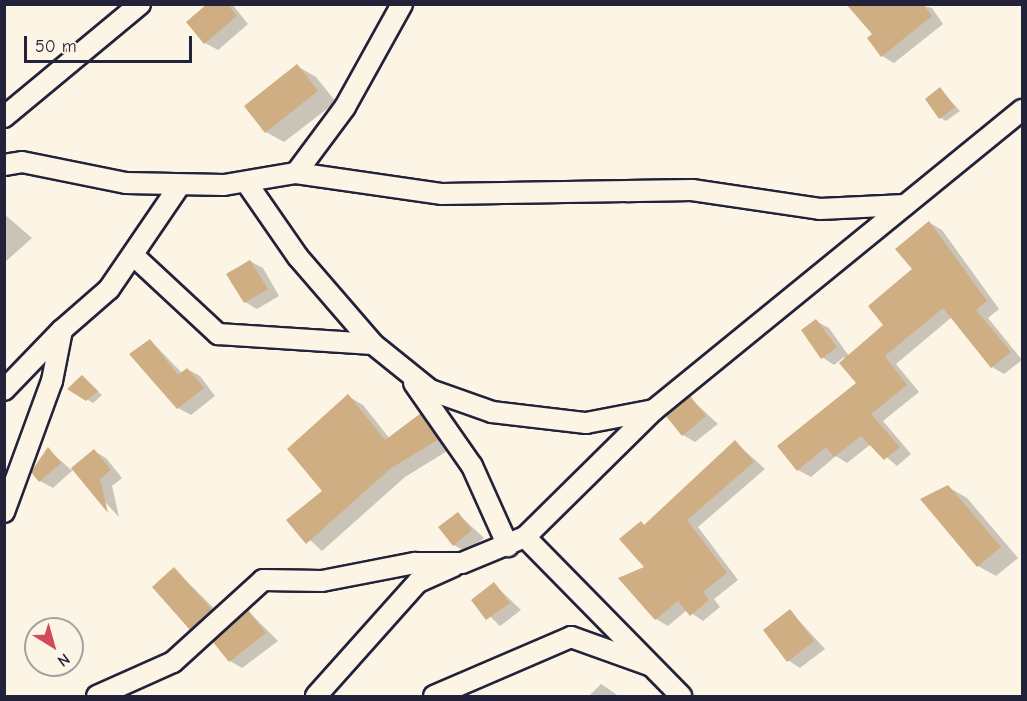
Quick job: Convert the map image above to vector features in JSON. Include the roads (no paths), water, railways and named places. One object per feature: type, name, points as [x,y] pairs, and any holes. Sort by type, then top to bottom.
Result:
[{"type":"street","points":[[4,117],[140,4]]},
{"type":"street","points":[[296,173],[345,107],[402,4]]},
{"type":"street","points":[[316,696],[417,582],[517,541],[654,410],[1023,110]]},
{"type":"street","points":[[4,165],[22,162],[126,183],[180,185],[246,182],[296,173],[442,194],[692,190],[820,208],[905,205]]},
{"type":"street","points":[[246,182],[298,257],[365,344],[430,390],[492,412],[586,423],[654,410]]},
{"type":"street","points":[[4,390],[62,330],[109,289],[135,256],[180,185]]},
{"type":"street","points":[[135,256],[218,334],[365,344]]},
{"type":"street","points":[[4,512],[52,381],[62,330]]},
{"type":"street","points":[[406,371],[472,466],[517,541],[681,696]]},
{"type":"street","points":[[97,696],[173,663],[263,580],[322,581],[415,563],[462,563]]},
{"type":"street","points":[[434,696],[571,637],[649,665]]}]
